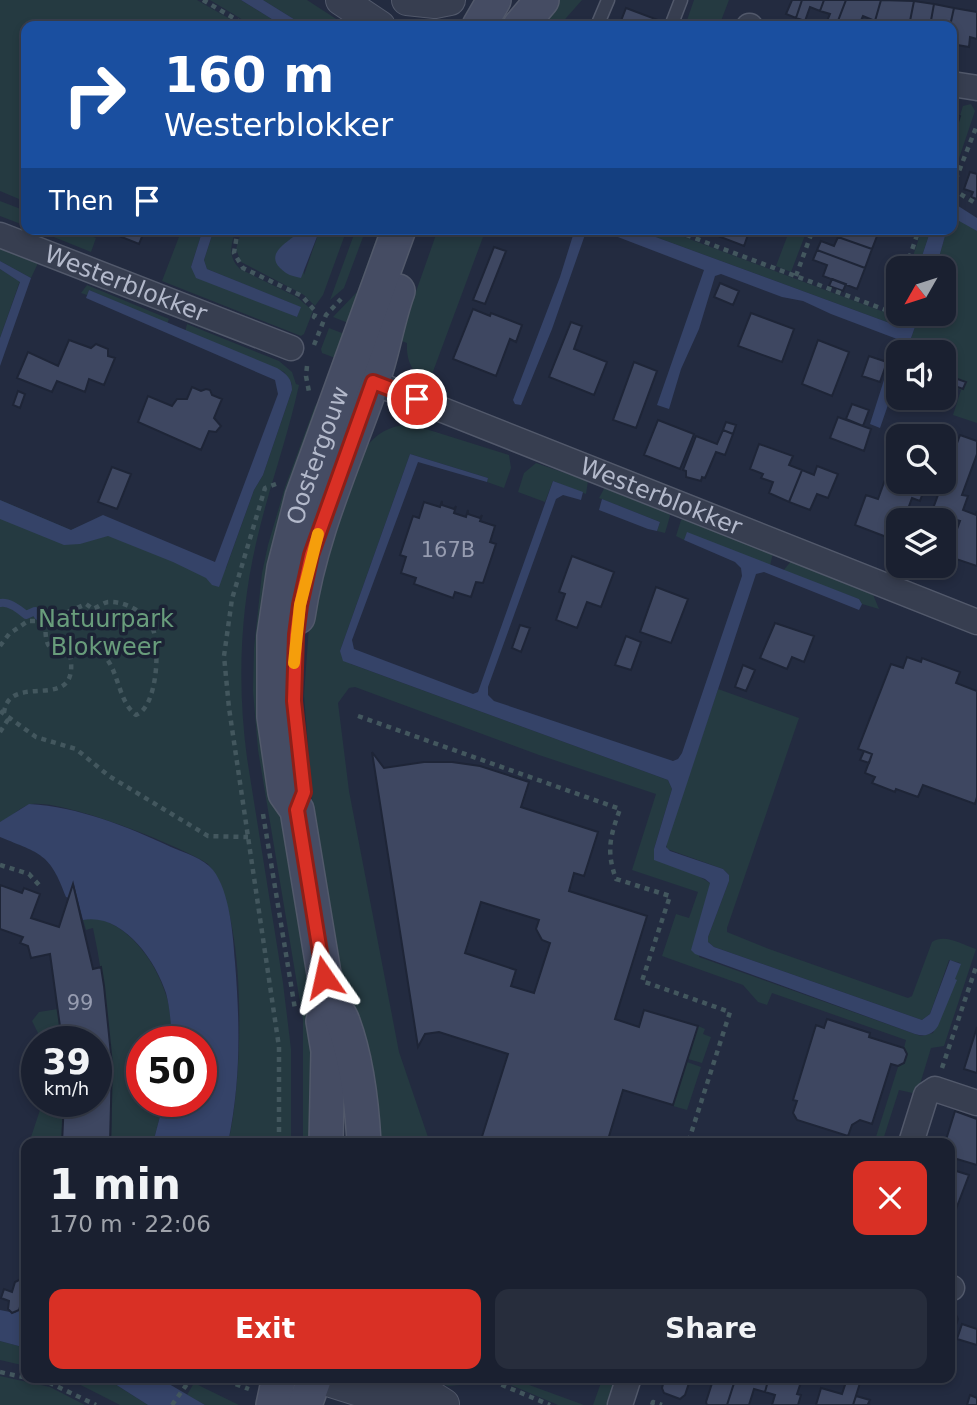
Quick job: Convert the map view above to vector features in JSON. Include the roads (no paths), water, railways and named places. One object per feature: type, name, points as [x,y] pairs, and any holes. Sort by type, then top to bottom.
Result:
[{"type":"main road","points":[[482,21],[494,0]]},
{"type":"main road","points":[[524,21],[542,0]]},
{"type":"main road","name":"Oostergouw","points":[[326,1138],[328,1051],[323,1021],[328,998],[297,810],[304,792],[294,701],[296,635],[311,555],[397,235]]},
{"type":"main road","name":"Oostergouw","points":[[360,377],[383,348],[391,310],[418,235]]},
{"type":"main road","name":"Oostergouw","points":[[328,998],[343,1019],[358,1086],[364,1138]]},
{"type":"main road","points":[[273,1405],[278,1383]]},
{"type":"main road","points":[[305,1405],[313,1383]]},
{"type":"street","points":[[341,0],[372,21]]},
{"type":"street","points":[[411,1],[450,0]]},
{"type":"street","points":[[411,1],[437,21]]},
{"type":"street","points":[[957,85],[977,88]]},
{"type":"street","name":"Westerblokker","points":[[0,235],[291,348]]},
{"type":"street","name":"Westerblokker","points":[[360,377],[977,622]]},
{"type":"street","points":[[913,1138],[926,1095],[935,1089],[977,1103]]},
{"type":"street","points":[[334,1383],[404,1405],[443,1403]]},
{"type":"street","points":[[409,1383],[443,1403]]},
{"type":"street","points":[[621,1405],[627,1383]]},
{"type":"lane","points":[[599,21],[608,0]]},
{"type":"lane","points":[[673,21],[681,0]]},
{"type":"water","points":[[241,0],[263,0],[297,21],[275,21]]},
{"type":"water","points":[[957,205],[977,218],[977,231],[957,220]]},
{"type":"water","points":[[201,235],[212,235],[204,260],[207,269],[301,307],[297,317],[196,278],[191,267]]},
{"type":"water","points":[[296,235],[318,235],[301,278],[290,275],[276,262],[275,257],[281,247]]},
{"type":"water","points":[[573,235],[585,235],[552,329],[521,405],[515,404],[513,400]]},
{"type":"water","points":[[613,235],[650,235],[886,322],[886,326],[915,326],[910,340],[897,340],[803,301],[782,297],[721,274],[715,276],[699,329],[681,369],[669,409],[657,405],[704,270]]},
{"type":"water","points":[[929,235],[945,235],[939,256],[922,256]]},
{"type":"water","points":[[0,261],[31,278],[0,366],[0,338],[20,282],[0,269]]},
{"type":"water","points":[[89,290],[277,368],[290,380],[292,390],[263,475],[254,490],[219,587],[173,562],[108,536],[80,544],[64,545],[0,519],[0,500],[71,530],[103,515],[215,562],[278,394],[275,380],[86,298]]},
{"type":"water","points":[[886,374],[886,410],[880,428],[870,424]]},
{"type":"water","points":[[410,454],[488,478],[487,482],[418,462],[352,640],[354,649],[473,694],[478,692],[553,481],[583,492],[581,500],[563,495],[556,499],[488,687],[488,695],[494,701],[673,761],[682,753],[742,576],[741,568],[735,562],[684,540],[687,532],[859,599],[862,604],[859,610],[764,572],[756,574],[666,847],[670,851],[723,869],[729,875],[708,937],[708,942],[714,947],[922,1020],[930,1014],[950,960],[961,964],[938,1026],[931,1033],[915,1034],[695,954],[691,950],[710,883],[654,860],[654,849],[672,789],[668,780],[343,661],[340,651]]},
{"type":"water","points":[[602,499],[660,522],[657,531],[599,510]]},
{"type":"water","points":[[29,804],[48,806],[84,813],[119,825],[199,859],[213,870],[227,902],[232,927],[238,1008],[237,1075],[229,1138],[154,1138],[160,1117],[217,1117],[217,1026],[170,1026],[166,993],[161,980],[135,941],[111,924],[83,920],[74,885],[69,898],[66,897],[49,863],[35,852],[0,837],[0,822]]},
{"type":"water","points":[[0,1310],[15,1313],[21,1310],[21,1347],[0,1341]]},
{"type":"water","points":[[113,1383],[167,1383],[205,1405],[148,1405]]},
{"type":"waterway","points":[[0,603],[10,604],[26,615],[35,611],[38,616]]},
{"type":"park label","name":"Natuurpark Blokweer","points":[[106,633]]}]
